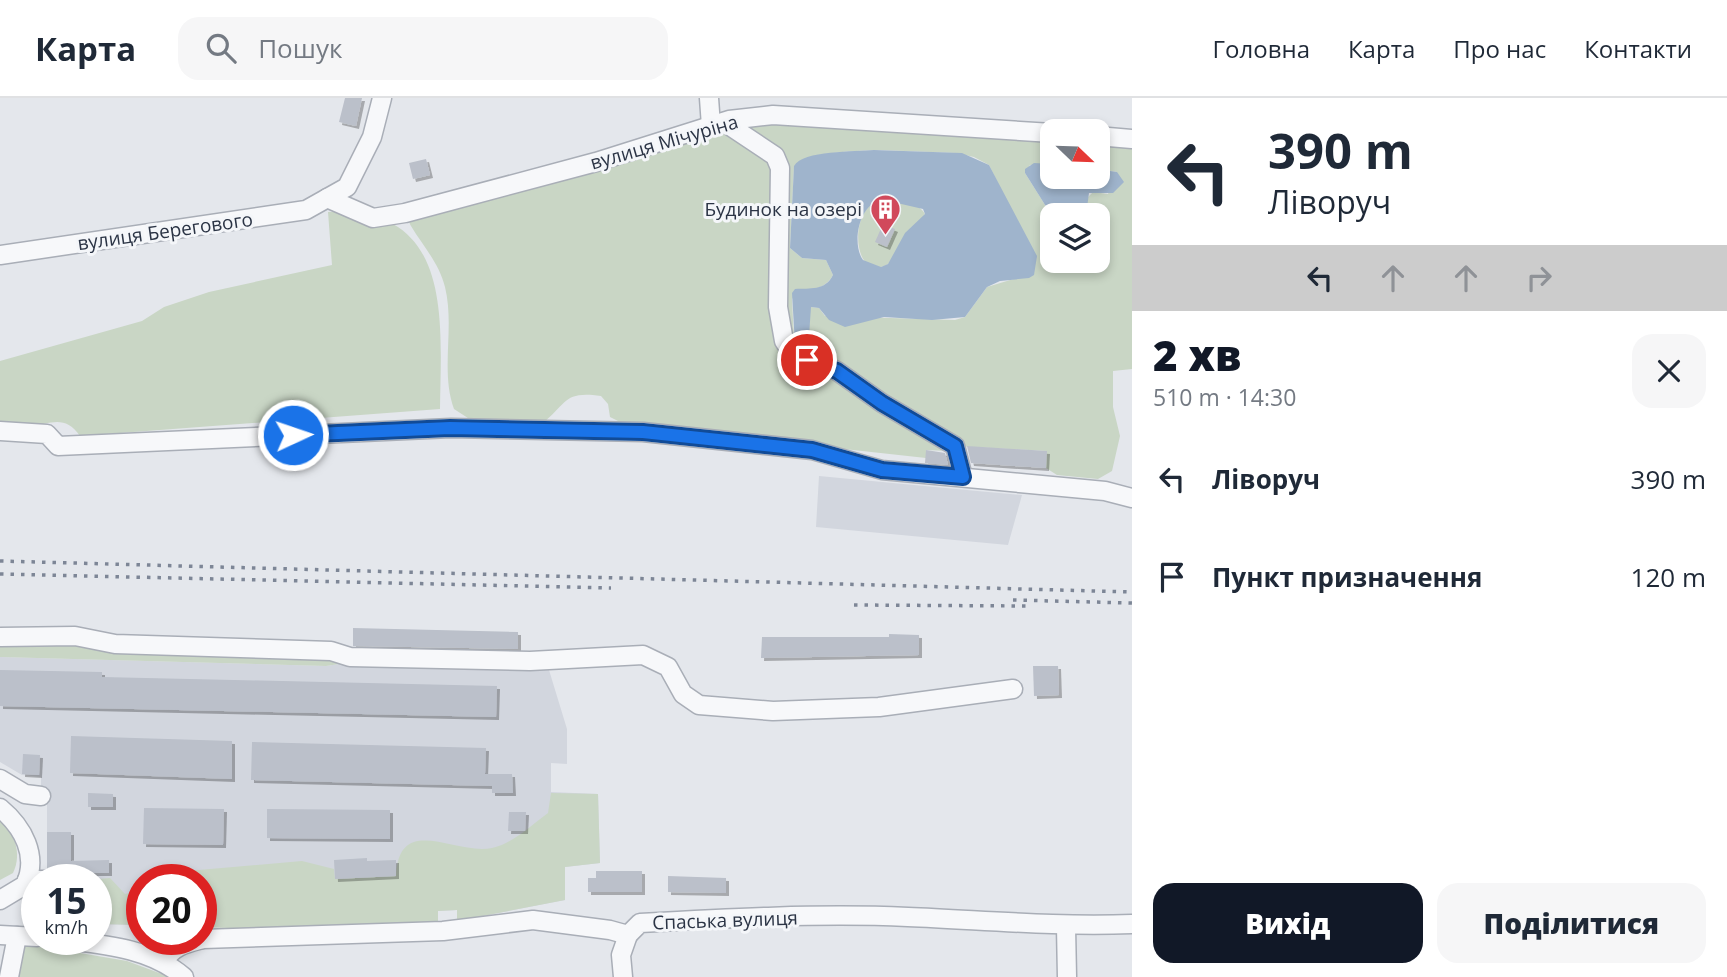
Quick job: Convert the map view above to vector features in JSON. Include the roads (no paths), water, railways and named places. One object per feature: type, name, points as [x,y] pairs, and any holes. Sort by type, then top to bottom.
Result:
[{"type":"street","name":"вулиця Берегового","points":[[0,256],[306,210],[347,187],[372,137],[382,98]]},
{"type":"street","points":[[709,98],[717,124],[775,156],[780,168],[778,307],[784,341],[790,350],[837,371],[882,403],[955,446],[963,477]]},
{"type":"street","name":"вулиця Мічуріна","points":[[327,198],[373,218],[405,213],[596,162],[717,124],[773,116],[1040,132]]},
{"type":"street","points":[[1110,137],[1132,139]]},
{"type":"street","points":[[0,431],[47,434],[58,446],[450,428],[643,432],[812,450],[882,470],[1105,491],[1132,498]]},
{"type":"street","points":[[0,637],[75,636],[115,644],[331,651],[349,657],[530,661],[643,655],[668,667],[683,694],[699,705],[773,711],[879,708],[1013,689]]},
{"type":"street","points":[[0,779],[25,794],[41,796]]},
{"type":"street","points":[[0,808],[15,822],[25,839],[31,864]]},
{"type":"street","points":[[0,900],[21,888]]},
{"type":"street","name":"Спаська вулиця","points":[[165,961],[169,953],[178,947],[204,939],[443,930],[533,920],[610,930],[628,935],[640,923],[745,917],[905,917],[1066,926],[1132,923]]},
{"type":"street","points":[[1066,926],[1067,977]]},
{"type":"street","points":[[9,935],[9,977]]},
{"type":"street","points":[[623,977],[621,954],[628,935]]},
{"type":"street","points":[[112,946],[165,961],[184,977]]},
{"type":"water","points":[[874,150],[962,153],[989,165],[1037,256],[1034,275],[1000,281],[987,287],[965,317],[932,320],[884,317],[845,327],[829,320],[819,308],[811,307],[809,336],[804,347],[795,345],[792,293],[795,289],[826,284],[833,275],[826,260],[802,258],[790,248],[794,166],[799,161],[818,154]],"holes":[[[884,200],[923,209],[925,214],[905,233],[888,264],[881,267],[863,260],[858,244],[860,224],[863,215],[875,202]]]},
{"type":"water","points":[[1034,163],[1040,163],[1040,189],[1110,189],[1110,171],[1117,172],[1124,182],[1113,193],[1089,193],[1088,203],[1044,203],[1025,169]]},
{"type":"railway","points":[[0,561],[1132,592]]},
{"type":"railway","points":[[0,574],[611,588]]},
{"type":"railway","points":[[1013,600],[1132,603]]},
{"type":"railway","points":[[854,605],[1026,606]]},
{"type":"place","name":"Будинок на озері","points":[[885,236]]}]
